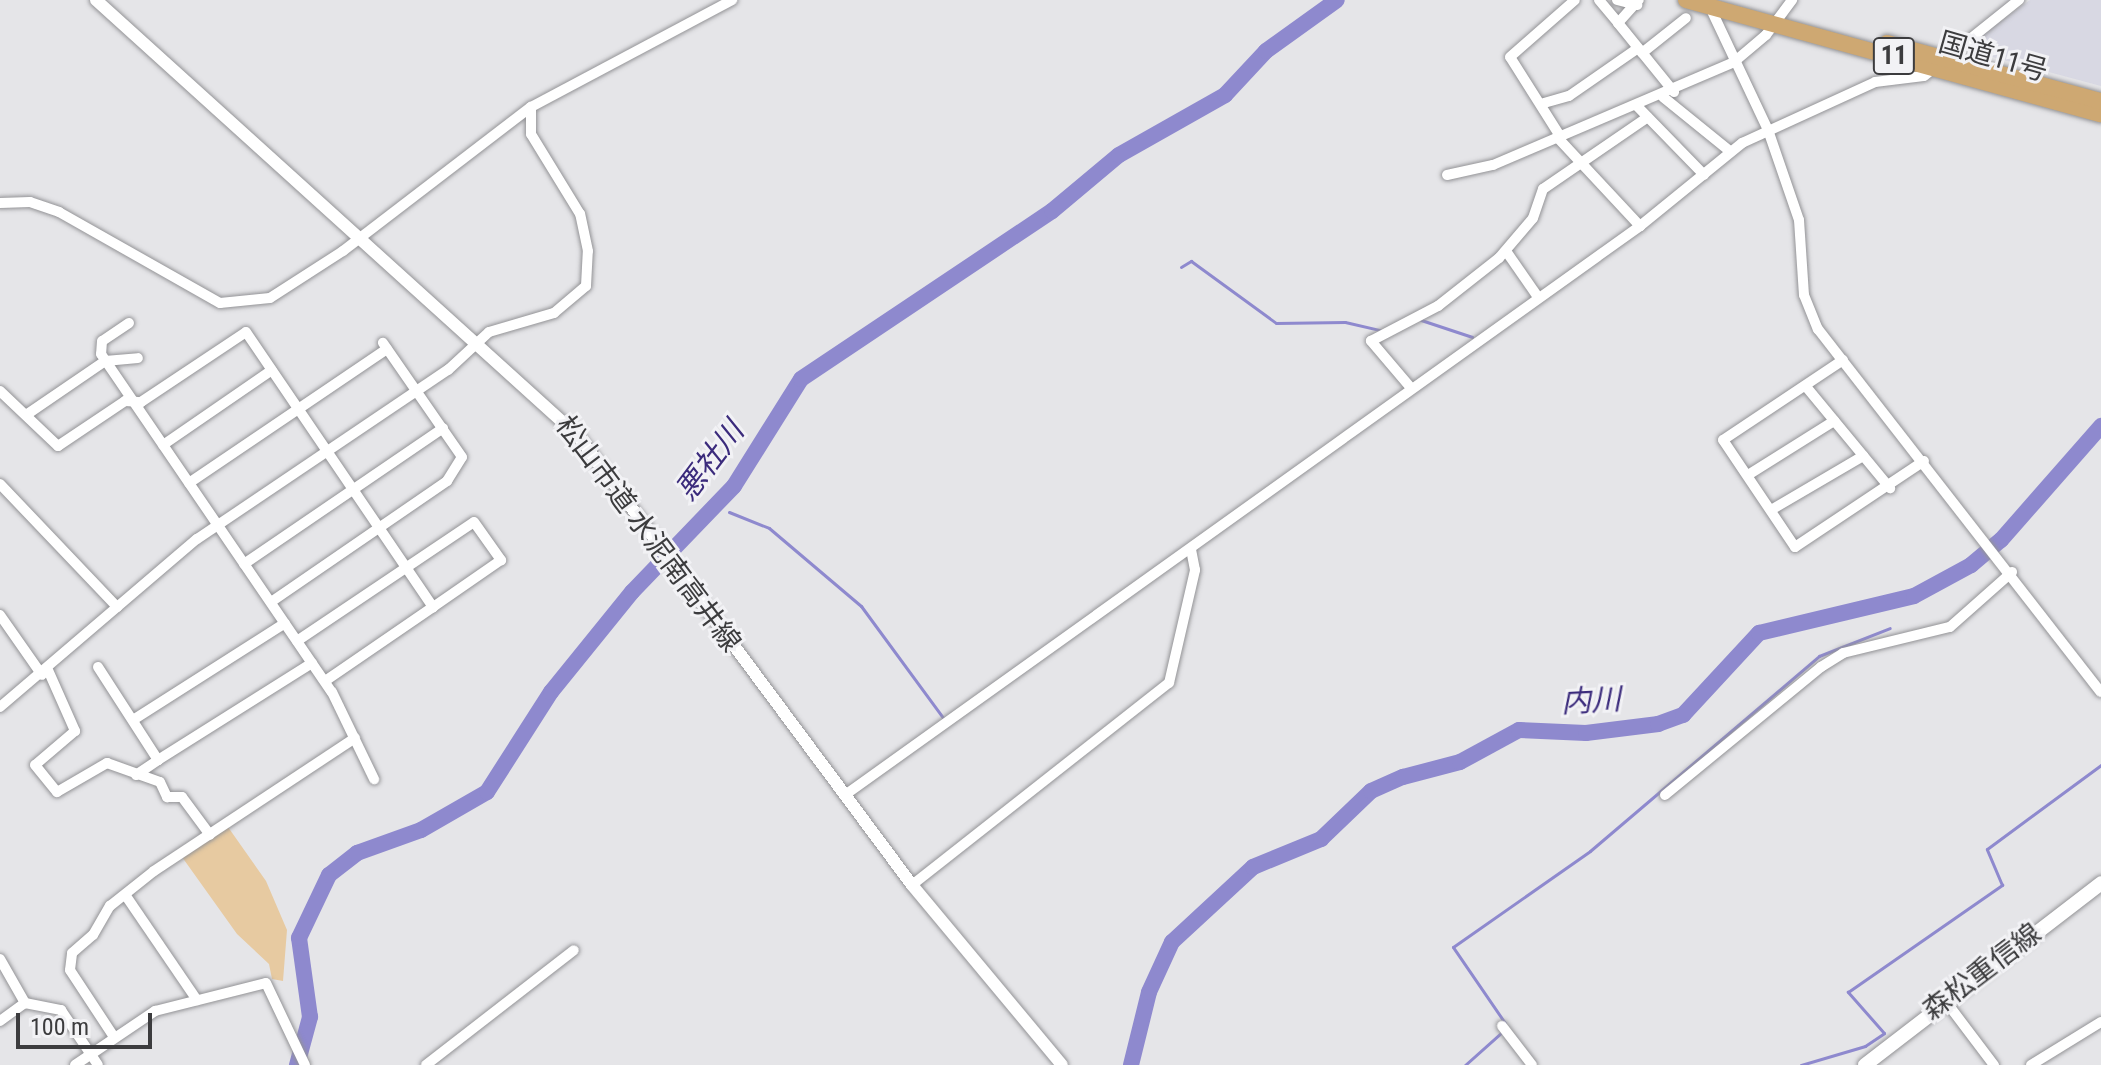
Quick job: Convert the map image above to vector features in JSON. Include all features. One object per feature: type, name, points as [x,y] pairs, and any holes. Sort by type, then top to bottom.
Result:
[{"type":"highway","name":"国道11号","points":[[1686,0],[1782,12]]},
{"type":"highway","name":"国道11号","points":[[1731,0],[1782,12],[2101,114]]},
{"type":"highway","name":"国道11号","points":[[1940,63],[2101,101]]},
{"type":"main road","name":"森松重信線","points":[[1865,1065],[1944,999],[2101,883]]},
{"type":"street","name":"松山市道 水泥南高井線","points":[[96,0],[479,340],[579,437],[912,885],[1062,1065]]},
{"type":"street","points":[[0,203],[30,202],[59,212],[220,303],[270,298],[361,237],[531,107],[732,0]]},
{"type":"street","points":[[1575,0],[1510,57],[1544,103],[1558,136],[1577,161],[1640,226]]},
{"type":"street","points":[[1599,0],[1674,92]]},
{"type":"street","points":[[1617,0],[1638,3]]},
{"type":"street","points":[[845,795],[1640,226],[1731,152],[1768,130],[1875,82],[1894,75],[1911,80],[1940,63],[2019,0]]},
{"type":"street","points":[[1618,23],[1638,3]]},
{"type":"street","points":[[1708,3],[1768,130],[1799,220],[1804,295],[1818,329],[1998,553],[2101,692]]},
{"type":"street","points":[[1447,175],[1493,165],[1558,136],[1674,92],[1734,62],[1782,12]]},
{"type":"street","points":[[1544,103],[1569,96],[1686,18]]},
{"type":"street","points":[[1663,97],[1731,152]]},
{"type":"street","points":[[1637,106],[1704,175]]},
{"type":"street","points":[[0,707],[45,673],[117,607],[218,525],[416,390],[479,340],[505,324],[554,313],[589,276],[580,214],[531,134],[531,107]]},
{"type":"street","points":[[1411,388],[1371,341],[1438,306],[1506,251],[1533,218],[1543,189],[1577,161],[1648,117]]},
{"type":"street","points":[[1506,251],[1538,297]]},
{"type":"street","points":[[129,323],[102,341],[105,361],[325,681],[374,779]]},
{"type":"street","points":[[0,391],[29,413],[58,446],[125,401],[134,402],[246,332],[433,607]]},
{"type":"street","points":[[189,483],[385,346],[443,428],[462,457],[447,481],[271,602]]},
{"type":"street","points":[[29,413],[105,361],[138,358]]},
{"type":"street","points":[[1843,360],[1808,389],[1723,440],[1795,547],[1890,488],[1924,461]]},
{"type":"street","points":[[163,445],[272,370]]},
{"type":"street","points":[[1808,389],[1890,488]]},
{"type":"street","points":[[1748,475],[1834,421]]},
{"type":"street","points":[[244,564],[443,428]]},
{"type":"street","points":[[1771,510],[1863,456]]},
{"type":"street","points":[[0,484],[117,607]]},
{"type":"street","points":[[297,641],[474,522],[501,560],[325,681]]},
{"type":"street","points":[[912,885],[1169,683],[1195,570],[1191,549]]},
{"type":"street","points":[[1665,795],[1832,660],[1950,627],[2012,572]]},
{"type":"street","points":[[0,615],[45,673],[75,731],[35,765],[57,792],[107,763],[160,782],[167,797],[182,797],[210,835]]},
{"type":"street","points":[[133,720],[285,623]]},
{"type":"street","points":[[136,775],[312,663]]},
{"type":"street","points":[[98,667],[158,760]]},
{"type":"street","points":[[114,1037],[68,961],[110,906],[355,738]]},
{"type":"street","points":[[126,896],[197,1000]]},
{"type":"street","points":[[426,1065],[574,950]]},
{"type":"street","points":[[0,959],[25,1003]]},
{"type":"street","points":[[75,1065],[155,1011],[266,983],[295,1053],[305,1065]]},
{"type":"street","points":[[1944,999],[1994,1065]]},
{"type":"street","points":[[0,1021],[25,1003],[61,1010],[98,1065]]},
{"type":"street","points":[[2031,1065],[2101,1022]]},
{"type":"street","points":[[1502,1026],[1532,1065]]},
{"type":"street","points":[[290,1065],[295,1053]]},
{"type":"shaded area","points":[[2030,0],[2101,0],[2101,86],[1970,51],[1970,44]]},
{"type":"shaded area","points":[[228,827],[266,881],[287,930],[283,981],[272,979],[269,964],[237,934],[182,857]]},
{"type":"waterway","name":"悪社川","points":[[297,1065],[310,1017],[299,938],[329,875],[357,853],[421,830],[487,792],[551,692],[632,592],[734,486],[801,379],[1052,211],[1119,155],[1225,95],[1266,51],[1337,0]]},
{"type":"waterway","points":[[1181,267],[1191,261],[1276,323],[1345,322],[1380,330]]},
{"type":"waterway","points":[[1421,320],[1472,337]]},
{"type":"waterway","name":"内川","points":[[1131,1065],[1149,992],[1172,942],[1253,867],[1321,839],[1371,791],[1403,777],[1460,762],[1519,730],[1586,733],[1658,724],[1683,715],[1759,633],[1914,596],[1971,565],[2001,540],[2101,426]]},
{"type":"waterway","points":[[729,512],[769,528],[861,606],[944,719]]},
{"type":"waterway","points":[[1505,1023],[1453,947],[1590,851],[1819,656],[1890,628]]},
{"type":"waterway","points":[[1801,1065],[1865,1046],[1884,1033],[1848,992],[2002,885],[1987,849],[2101,765]]},
{"type":"waterway","points":[[1465,1065],[1503,1031]]}]
